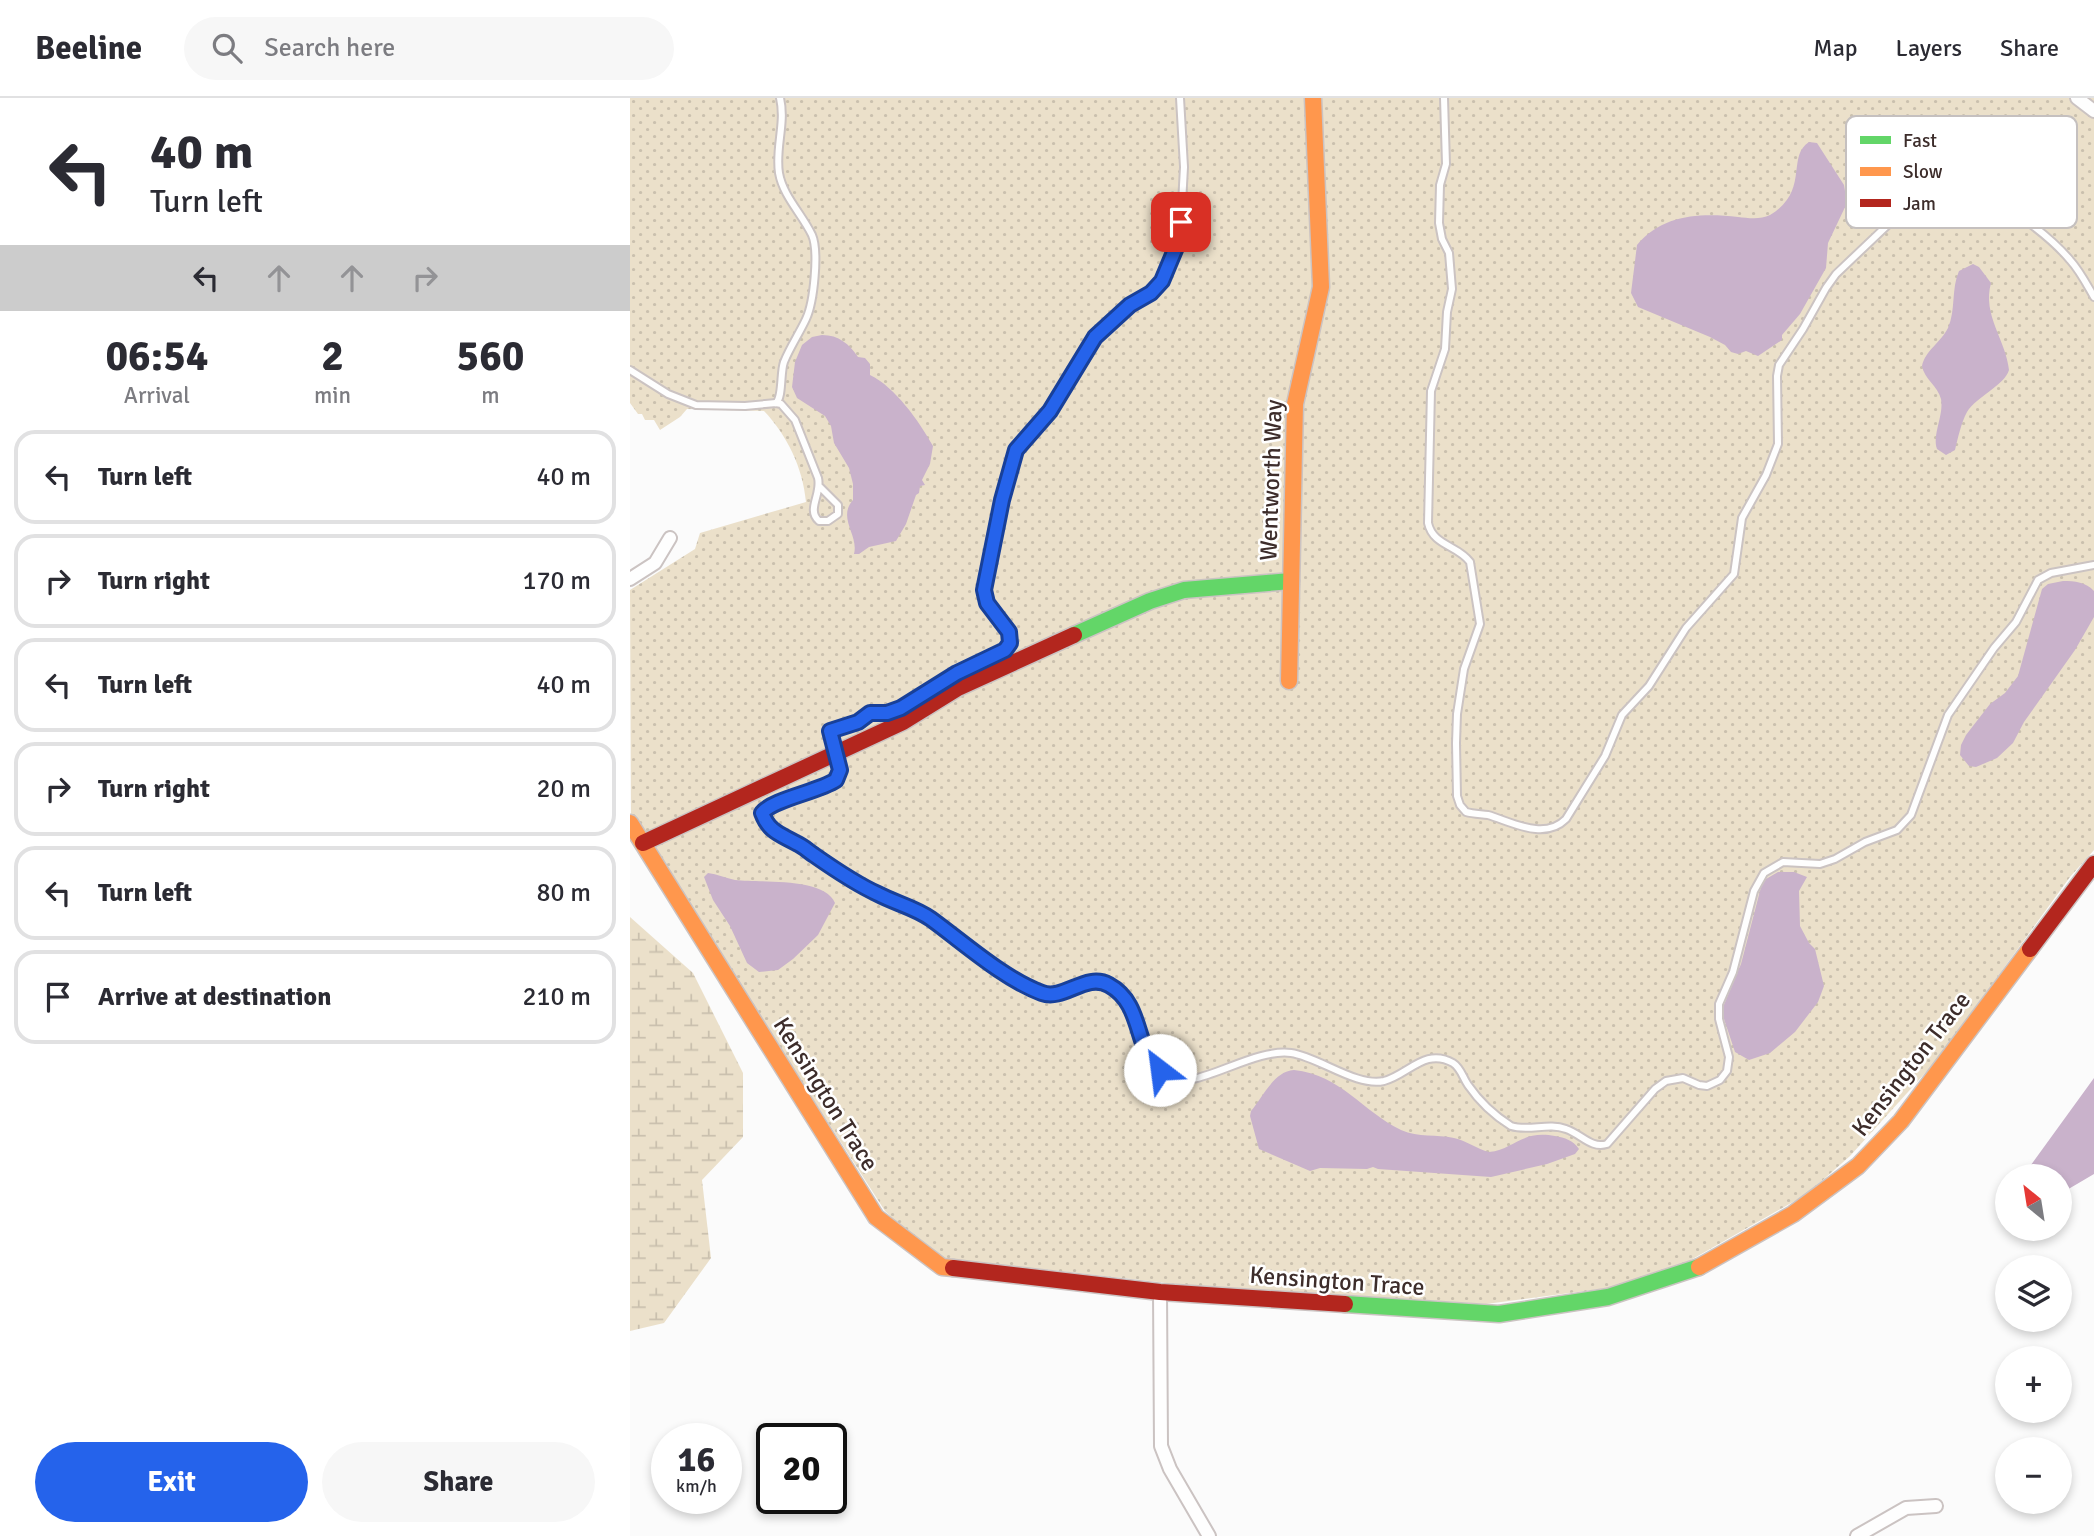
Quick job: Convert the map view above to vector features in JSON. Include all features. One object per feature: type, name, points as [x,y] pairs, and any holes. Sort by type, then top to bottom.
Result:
[{"type":"street","name":"Wentworth Way","points":[[643,843],[903,722],[958,688],[1150,601],[1184,590],[1291,581],[1294,404],[1299,375],[1317,317],[1321,287],[1313,98]]},
{"type":"street","points":[[2077,98],[2094,111]]},
{"type":"street","points":[[630,579],[654,563],[670,538]]},
{"type":"street","points":[[1289,681],[1291,581]]},
{"type":"street","name":"Kensington Trace","points":[[630,823],[876,1217],[943,1267],[1160,1292],[1499,1314],[1608,1297],[1698,1268],[1793,1214],[1858,1166],[1901,1121],[2094,864]]},
{"type":"street","points":[[1160,1292],[1161,1446],[1170,1469],[1209,1536]]},
{"type":"street","points":[[1857,1536],[1906,1508],[1936,1506]]},
{"type":"lane","points":[[776,403],[780,397],[783,366],[810,310],[817,257],[811,234],[780,175],[780,98]]},
{"type":"lane","points":[[1180,98],[1184,167],[1181,222],[1177,245],[1165,275],[1151,293],[1130,305],[1095,337],[1050,411],[1021,443],[1013,460],[984,590],[987,603],[1008,629],[1010,643],[1000,654],[957,673],[901,708],[887,713],[870,713],[858,722],[830,731],[840,770],[836,780],[763,811],[774,832],[796,842],[864,887],[927,917],[1027,986],[1047,994],[1090,982],[1110,985],[1130,1007],[1150,1061],[1170,1076],[1193,1079],[1258,1058],[1285,1053],[1301,1055],[1358,1078],[1380,1081],[1419,1061],[1440,1059],[1457,1066],[1473,1091],[1511,1126],[1558,1127],[1596,1145],[1604,1145],[1614,1138],[1666,1081],[1683,1078],[1707,1086],[1720,1080],[1727,1071],[1729,1057],[1719,1019],[1719,1004],[1733,972],[1754,891],[1764,873],[1783,862],[1825,862],[1900,827],[1911,815],[1948,715],[1994,648],[2016,622],[2040,578],[2051,573],[2094,565]]},
{"type":"lane","points":[[1444,98],[1446,164],[1440,185],[1439,223],[1442,239],[1449,253],[1452,289],[1447,312],[1446,349],[1431,391],[1428,523],[1436,539],[1464,555],[1470,562],[1480,619],[1478,634],[1464,669],[1457,719],[1457,796],[1460,806],[1466,812],[1487,815],[1534,829],[1552,827],[1566,819],[1605,756],[1622,715],[1649,686],[1686,628],[1734,573],[1742,519],[1766,475],[1778,444],[1777,372],[1782,358],[1799,336],[1832,279],[1884,228]]},
{"type":"lane","points":[[2033,228],[2064,254],[2094,297]]},
{"type":"lane","points":[[630,370],[659,389],[696,405],[745,406],[776,403],[787,409],[810,456],[820,487],[838,505],[838,514],[828,521],[819,521],[812,512],[820,487]]},
{"type":"green space","points":[[630,98],[2094,98],[2094,850],[2070,877],[1937,1060],[1850,1156],[1807,1194],[1689,1261],[1608,1288],[1486,1304],[1176,1284],[1042,1269],[942,1267],[885,1211],[631,816],[630,590],[695,549],[700,533],[806,502],[792,453],[780,431],[764,411],[687,409],[660,430],[654,420],[645,420],[642,414],[638,414],[630,403]]},
{"type":"green space","points":[[630,917],[693,973],[743,1073],[743,1137],[702,1180],[711,1258],[664,1323],[630,1331]]},
{"type":"shaded area","points":[[1809,142],[1817,143],[1844,185],[1846,205],[1828,243],[1826,268],[1800,314],[1782,335],[1782,340],[1758,356],[1746,351],[1738,354],[1710,337],[1638,307],[1631,293],[1637,245],[1647,235],[1671,221],[1683,218],[1710,215],[1762,218],[1770,215],[1790,196],[1802,148]]},
{"type":"shaded area","points":[[1973,264],[1979,267],[1991,283],[1989,295],[1992,317],[2009,370],[2002,381],[1971,406],[1961,426],[1955,450],[1946,455],[1937,449],[1936,443],[1941,399],[1922,366],[1926,356],[1948,328],[1959,271]]},
{"type":"shaded area","points":[[822,335],[838,339],[847,344],[858,357],[865,358],[870,364],[870,375],[897,396],[914,416],[933,446],[930,464],[922,480],[925,485],[920,486],[906,524],[896,541],[869,547],[859,554],[854,554],[854,540],[847,513],[853,500],[849,468],[834,443],[831,426],[825,416],[797,398],[792,387],[795,362],[802,345],[812,337]]},
{"type":"shaded area","points":[[2063,581],[2080,583],[2094,591],[2094,617],[2075,650],[2024,722],[2013,743],[1997,758],[1976,767],[1969,766],[1960,755],[1966,735],[1990,704],[2005,693],[2018,676],[2042,589],[2048,584]]},
{"type":"shaded area","points":[[1778,872],[1794,872],[1807,877],[1799,891],[1800,926],[1815,949],[1824,986],[1818,1002],[1795,1032],[1770,1053],[1749,1060],[1735,1052],[1724,1019],[1723,1007],[1741,964],[1761,887],[1766,879]]},
{"type":"shaded area","points":[[708,873],[735,880],[806,885],[829,895],[835,903],[818,935],[793,959],[778,970],[759,972],[747,963],[730,926],[713,900],[704,877]]},
{"type":"shaded area","points":[[1287,1071],[1310,1073],[1338,1086],[1387,1122],[1408,1132],[1454,1138],[1489,1152],[1526,1138],[1543,1135],[1565,1139],[1579,1149],[1575,1154],[1547,1164],[1491,1177],[1373,1167],[1320,1168],[1310,1171],[1259,1149],[1250,1116],[1275,1080]]},
{"type":"shaded area","points":[[2094,1078],[2094,1174],[2072,1187],[2072,1164],[2032,1164]]},
{"type":"traffic: fast","points":[[1074,635],[1150,601],[1184,590],[1291,581]]},
{"type":"traffic: fast","points":[[1345,1304],[1499,1314],[1608,1297],[1699,1267]]},
{"type":"traffic: slow","points":[[1289,681],[1295,404],[1321,287],[1313,98]]},
{"type":"traffic: slow","points":[[630,823],[876,1217],[942,1267],[953,1268]]},
{"type":"traffic: slow","points":[[1699,1267],[1793,1214],[1858,1166],[1901,1121],[2030,949]]},
{"type":"traffic: jam","points":[[643,843],[903,722],[958,688],[1074,635]]},
{"type":"traffic: jam","points":[[2030,949],[2094,864]]},
{"type":"traffic: jam","points":[[953,1268],[1160,1292],[1345,1304]]},
{"type":"route","points":[[1160,1070],[1146,1053],[1140,1029],[1130,1007],[1110,985],[1094,981],[1053,994],[1027,986],[952,937],[927,917],[864,887],[796,842],[780,836],[770,829],[762,813],[772,805],[813,792],[836,780],[840,770],[830,731],[858,722],[870,713],[887,713],[901,708],[957,673],[1000,654],[1007,648],[1010,643],[1009,632],[987,603],[984,590],[1002,500],[1016,450],[1050,411],[1095,337],[1130,305],[1154,291],[1162,281],[1177,245],[1181,222]]}]
